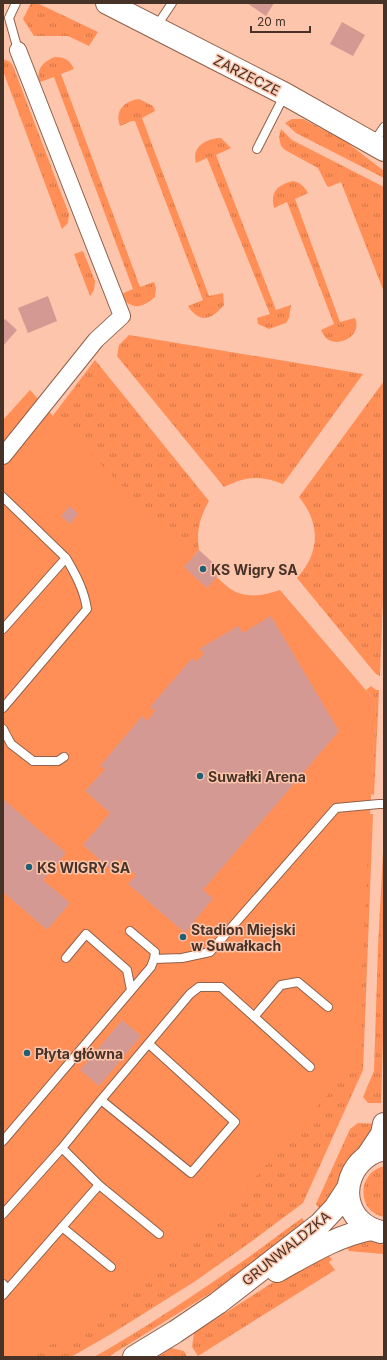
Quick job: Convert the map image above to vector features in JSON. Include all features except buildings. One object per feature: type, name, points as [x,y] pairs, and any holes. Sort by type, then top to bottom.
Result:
[{"type":"main road","name":"ZARZECZE","points":[[107,3],[285,94],[380,140]]},
{"type":"main road","name":"GRUNWALDZKA","points":[[134,1357],[218,1303],[320,1224],[336,1208],[348,1188],[351,1175],[358,1163],[376,1152],[384,1124]]},
{"type":"main road","points":[[348,1188],[349,1201],[354,1213],[362,1224],[377,1231]]},
{"type":"main road","name":"GRUNWALDZKA","points":[[218,1303],[332,1240],[357,1232],[377,1231]]},
{"type":"street","points":[[3,456],[96,340],[122,316],[18,50]]},
{"type":"lane","points":[[16,3],[9,18],[18,50]]},
{"type":"lane","points":[[156,28],[172,3]]},
{"type":"lane","points":[[257,149],[285,94]]},
{"type":"lane","points":[[3,497],[66,558],[79,581],[85,596],[87,609],[3,708]]},
{"type":"lane","points":[[3,629],[66,558]]},
{"type":"lane","points":[[3,729],[11,744],[33,761],[58,761],[64,757]]},
{"type":"lane","points":[[154,959],[182,958],[210,952],[336,808],[384,804]]},
{"type":"lane","points":[[3,1141],[151,967],[155,952],[130,931]]},
{"type":"lane","points":[[66,958],[86,934],[127,970],[131,990]]},
{"type":"lane","points":[[254,1017],[282,985],[298,982],[328,1008]]},
{"type":"lane","points":[[3,1214],[62,1148],[190,994],[199,987],[221,987],[310,1067]]},
{"type":"lane","points":[[101,1100],[191,1173],[234,1122],[149,1044]]},
{"type":"lane","points":[[62,1148],[99,1185],[159,1234]]},
{"type":"lane","points":[[5,1290],[99,1185]]},
{"type":"lane","points":[[62,1226],[111,1267]]},
{"type":"green space","points":[[31,3],[37,3],[98,32],[89,46],[68,36],[34,36],[23,19]]},
{"type":"green space","points":[[55,57],[67,60],[71,63],[74,69],[61,74],[140,287],[154,282],[156,288],[155,297],[141,306],[128,303],[119,295],[133,289],[54,77],[40,82],[40,69],[44,63]]},
{"type":"green space","points":[[3,59],[10,62],[13,66],[69,214],[68,223],[62,229],[3,71]]},
{"type":"green space","points":[[139,99],[153,106],[155,111],[142,118],[209,296],[223,293],[224,305],[210,317],[201,318],[197,316],[188,306],[203,300],[135,121],[120,126],[118,115],[122,107],[129,102]]},
{"type":"green space","points":[[292,119],[303,119],[345,141],[384,171],[384,178],[296,133],[285,123]]},
{"type":"green space","points":[[281,129],[292,140],[384,187],[384,292],[341,182],[329,187],[327,186],[318,168],[285,150],[281,146],[279,137]]},
{"type":"green space","points":[[221,138],[231,148],[216,155],[276,310],[291,305],[289,318],[286,323],[269,329],[258,324],[257,318],[270,314],[207,158],[196,163],[196,152],[202,144],[206,141]]},
{"type":"green space","points":[[293,181],[302,185],[308,193],[295,199],[340,322],[355,318],[357,324],[353,335],[343,341],[331,341],[326,338],[322,332],[321,330],[334,324],[287,202],[274,208],[273,197],[276,190],[279,187]]},
{"type":"green space","points":[[83,251],[95,281],[94,290],[90,296],[74,254]]},
{"type":"green space","points":[[129,335],[363,374],[283,484],[268,479],[254,478],[232,483],[224,487],[117,356],[119,345]]},
{"type":"green space","points":[[95,360],[209,501],[203,513],[198,530],[199,550],[184,567],[17,463]]},
{"type":"green space","points":[[384,381],[384,572],[380,676],[375,673],[297,578],[310,559],[314,549],[315,538],[311,518],[299,497]]},
{"type":"green space","name":"Stadion Miejski w Suwałkach","points":[[30,390],[53,416],[193,557],[229,588],[241,594],[248,595],[261,595],[280,590],[376,702],[357,1061],[247,1187],[76,1333],[24,1357],[3,1357],[3,420]]},
{"type":"green space","points":[[371,686],[376,690],[379,690],[374,795],[371,794],[376,702],[366,690]]},
{"type":"green space","points":[[370,814],[373,814],[363,1070],[303,1203],[194,1282],[71,1357],[3,1357]]},
{"type":"green space","points":[[384,832],[384,1004],[381,1103],[368,1103],[363,1097],[374,1071]]},
{"type":"green space","points":[[358,1123],[378,1124],[367,1144],[353,1155],[345,1166],[339,1176],[338,1184],[322,1212],[316,1204],[350,1129]]},
{"type":"green space","points":[[384,1166],[384,1217],[375,1213],[368,1207],[363,1192],[369,1176],[375,1170]]},
{"type":"green space","points":[[302,1218],[306,1224],[225,1284],[108,1357],[94,1357],[135,1333],[195,1294]]},
{"type":"green space","points":[[367,1240],[384,1245],[384,1254],[349,1251],[343,1243]]},
{"type":"green space","points":[[327,1253],[332,1260],[329,1262],[335,1270],[198,1356],[192,1347],[194,1333],[275,1281]]},
{"type":"green space","points":[[171,1348],[184,1351],[187,1357],[158,1357]]},
{"type":"place","name":"KS Wigry SA","points":[[203,569]]},
{"type":"place","name":"Suwałki Arena","points":[[200,776]]},
{"type":"place","name":"KS WIGRY SA","points":[[29,867]]},
{"type":"place","name":"Stadion Miejski w Suwałkach","points":[[183,937]]},
{"type":"place","name":"Płyta główna","points":[[27,1053]]}]
